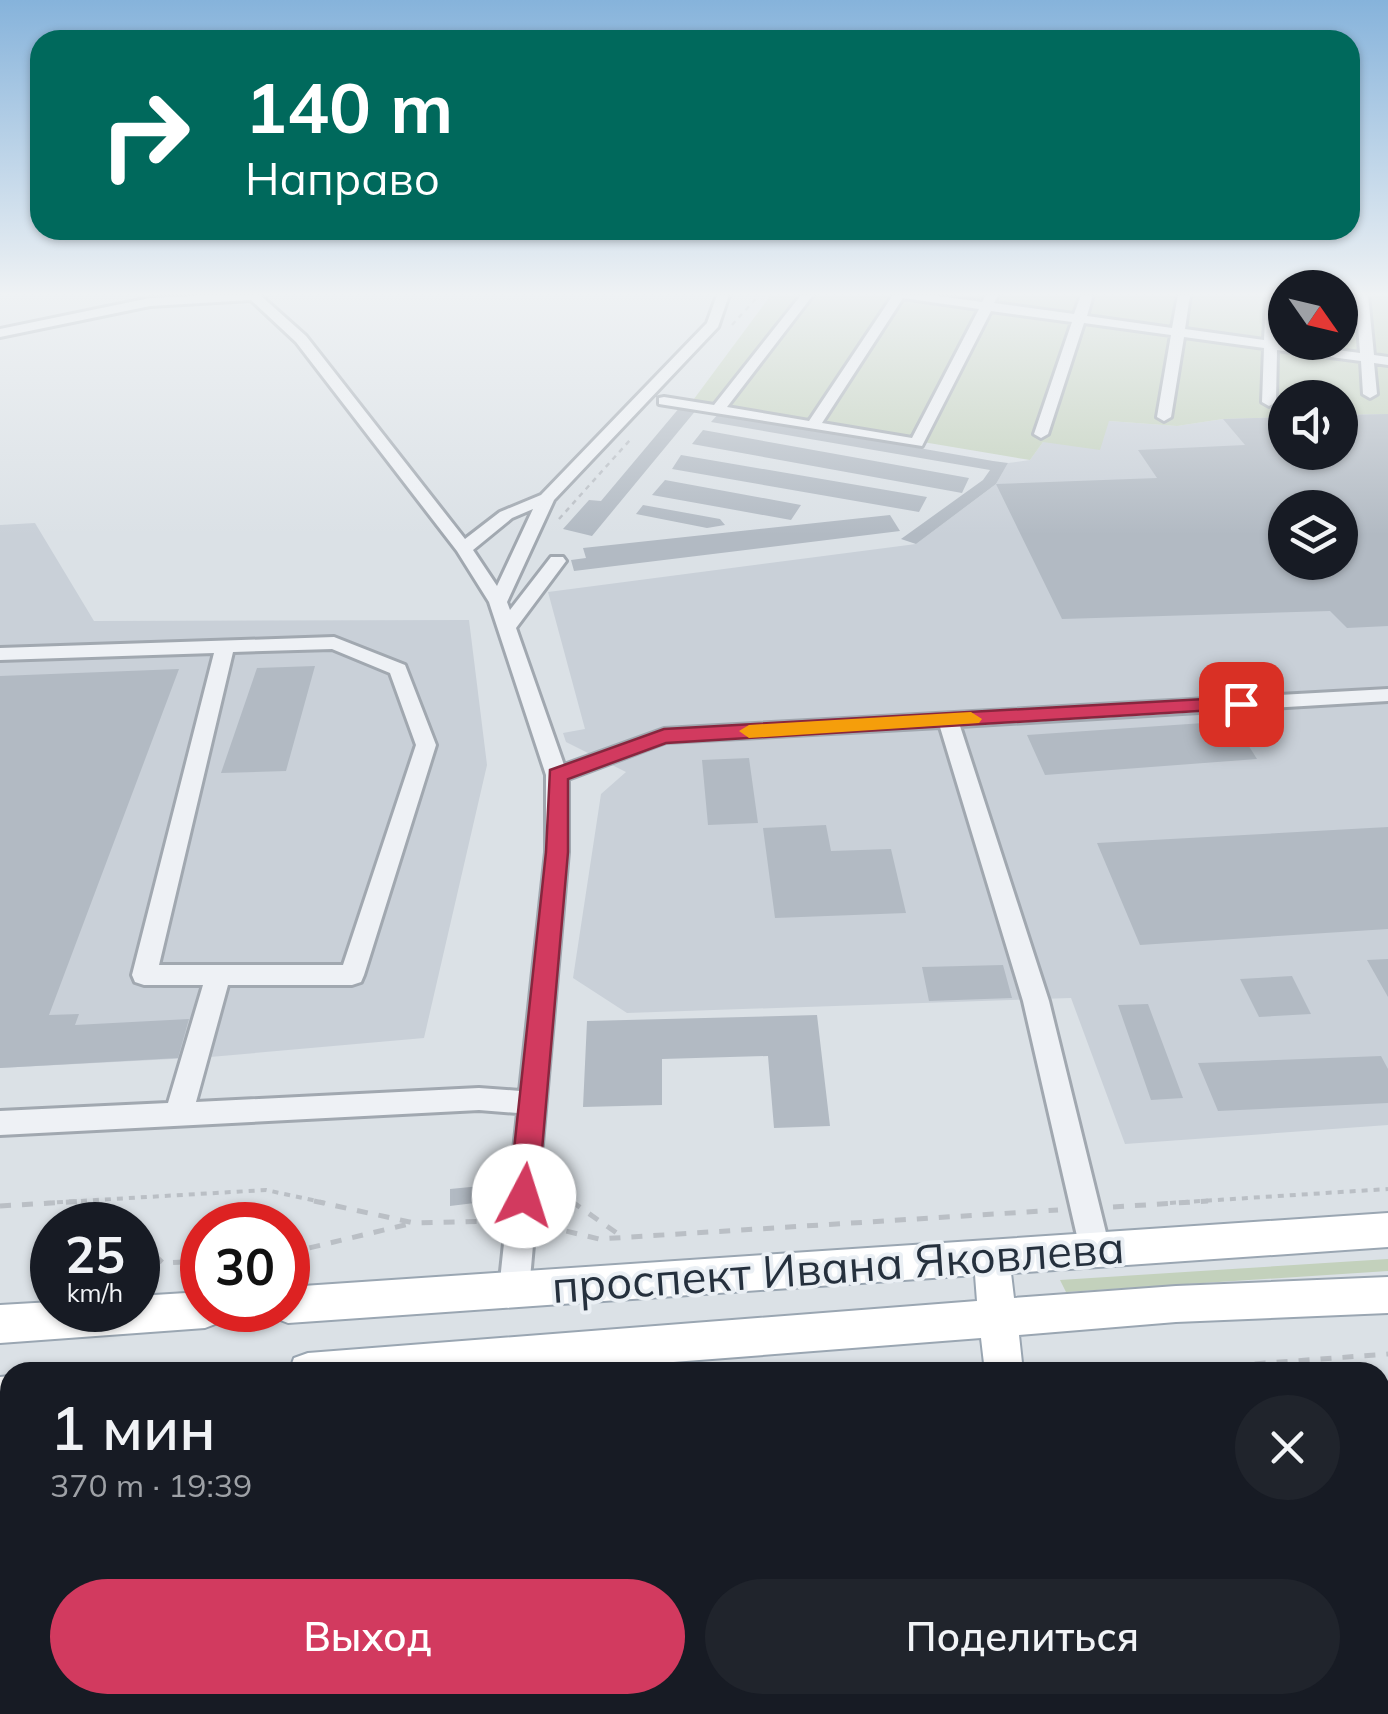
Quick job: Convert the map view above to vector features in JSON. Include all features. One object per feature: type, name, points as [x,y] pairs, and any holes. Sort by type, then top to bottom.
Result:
[{"type":"main road","name":"проспект Ивана Яковлева","points":[[310,1303],[1388,1230]]},
{"type":"main road","points":[[991,1256],[1003,1362]]},
{"type":"main road","name":"проспект Ивана Яковлева","points":[[436,1362],[1176,1304],[1388,1295]]},
{"type":"main road","points":[[0,1324],[180,1312]]},
{"type":"street","points":[[328,375],[464,549],[498,602],[557,775],[557,852],[514,1290]]},
{"type":"street","points":[[498,602],[546,498],[663,375]]},
{"type":"street","points":[[718,410],[745,375]]},
{"type":"street","points":[[814,426],[848,375]]},
{"type":"street","points":[[664,401],[917,443],[951,375]]},
{"type":"street","points":[[1040,434],[1060,375]]},
{"type":"street","points":[[1164,417],[1171,375]]},
{"type":"street","points":[[1369,375],[1370,394]]},
{"type":"street","points":[[464,549],[506,515],[546,498]]},
{"type":"street","points":[[509,626],[556,561]]},
{"type":"street","points":[[0,654],[334,643],[398,669],[426,745],[352,976],[144,975],[224,647]]},
{"type":"street","points":[[557,775],[664,736],[1388,696]]},
{"type":"street","points":[[948,720],[1036,1002],[1095,1249]]},
{"type":"street","points":[[178,1116],[218,975]]},
{"type":"street","points":[[0,1123],[479,1099],[532,1103]]},
{"type":"path","points":[[526,543],[552,527],[664,401]]},
{"type":"path","points":[[527,1170],[623,1238]]},
{"type":"path","points":[[0,1206],[266,1190],[414,1223]]},
{"type":"path","points":[[530,1223],[599,1239],[1388,1190]]},
{"type":"path","points":[[310,1248],[414,1223],[498,1221]]},
{"type":"path","points":[[1294,1362],[1388,1354]]},
{"type":"shaded area","points":[[1388,414],[1388,1125],[1125,1144],[1071,998],[627,1013],[573,978],[601,794],[626,772],[566,742],[563,733],[585,729],[548,592],[916,544],[996,484],[1008,463],[1030,460],[1043,442],[1109,421],[1177,426],[1268,418],[1268,470],[1358,470],[1358,415]]},
{"type":"shaded area","points":[[35,523],[94,621],[469,620],[487,765],[424,1038],[210,1057],[0,1068],[0,525]]},
{"type":"green space","points":[[712,375],[1388,375],[1388,414],[1358,415],[1358,380],[1268,380],[1268,418],[1177,426],[1109,421],[1100,450],[1043,442],[1030,460],[691,403]]},
{"type":"green space","points":[[1388,1259],[1388,1271],[1066,1292],[1060,1280]]},
{"type":"building","points":[[680,407],[697,409],[592,536],[563,529],[589,500],[601,501]]},
{"type":"building","points":[[719,413],[1008,463],[996,484],[916,544],[901,539],[983,480],[990,470],[711,422]]},
{"type":"building","points":[[1388,414],[1388,626],[1347,628],[1330,611],[1062,619],[996,484],[1157,478],[1138,450],[1245,445],[1223,419],[1268,418],[1268,470],[1358,470],[1358,415]]},
{"type":"building","points":[[703,430],[969,478],[962,493],[692,444]]},
{"type":"building","points":[[681,455],[927,497],[919,512],[672,469]]},
{"type":"building","points":[[665,480],[801,505],[791,520],[652,495]]},
{"type":"building","points":[[643,505],[720,519],[725,525],[707,528],[636,514]]},
{"type":"building","points":[[890,515],[900,531],[574,571],[571,560],[586,558],[583,548]]},
{"type":"building","points":[[315,666],[286,771],[221,773],[257,668]]},
{"type":"building","points":[[179,669],[49,1015],[79,1014],[75,1025],[189,1019],[178,1058],[0,1068],[0,676]]},
{"type":"building","points":[[1233,721],[1257,759],[1045,775],[1027,735]]},
{"type":"building","points":[[749,758],[758,823],[708,825],[702,760]]},
{"type":"building","points":[[826,825],[831,851],[891,849],[906,913],[775,918],[763,828]]},
{"type":"building","points":[[1388,827],[1388,929],[1140,945],[1097,843]]},
{"type":"building","points":[[1388,959],[1388,997],[1367,960]]},
{"type":"building","points":[[1003,965],[1012,998],[929,1001],[922,967]]},
{"type":"building","points":[[1292,976],[1311,1014],[1259,1017],[1240,979]]},
{"type":"building","points":[[1148,1004],[1183,1098],[1151,1100],[1118,1005]]},
{"type":"building","points":[[817,1015],[830,1126],[774,1128],[768,1056],[662,1059],[662,1105],[583,1107],[587,1021]]},
{"type":"building","points":[[1381,1056],[1388,1069],[1388,1103],[1218,1111],[1198,1063]]},
{"type":"building","points":[[491,1185],[491,1201],[450,1206],[450,1189]]},
{"type":"slow traffic","points":[[749,731],[971,719]]},
{"type":"route","points":[[524,1196],[557,852],[557,775],[664,736],[1241,704]]}]
